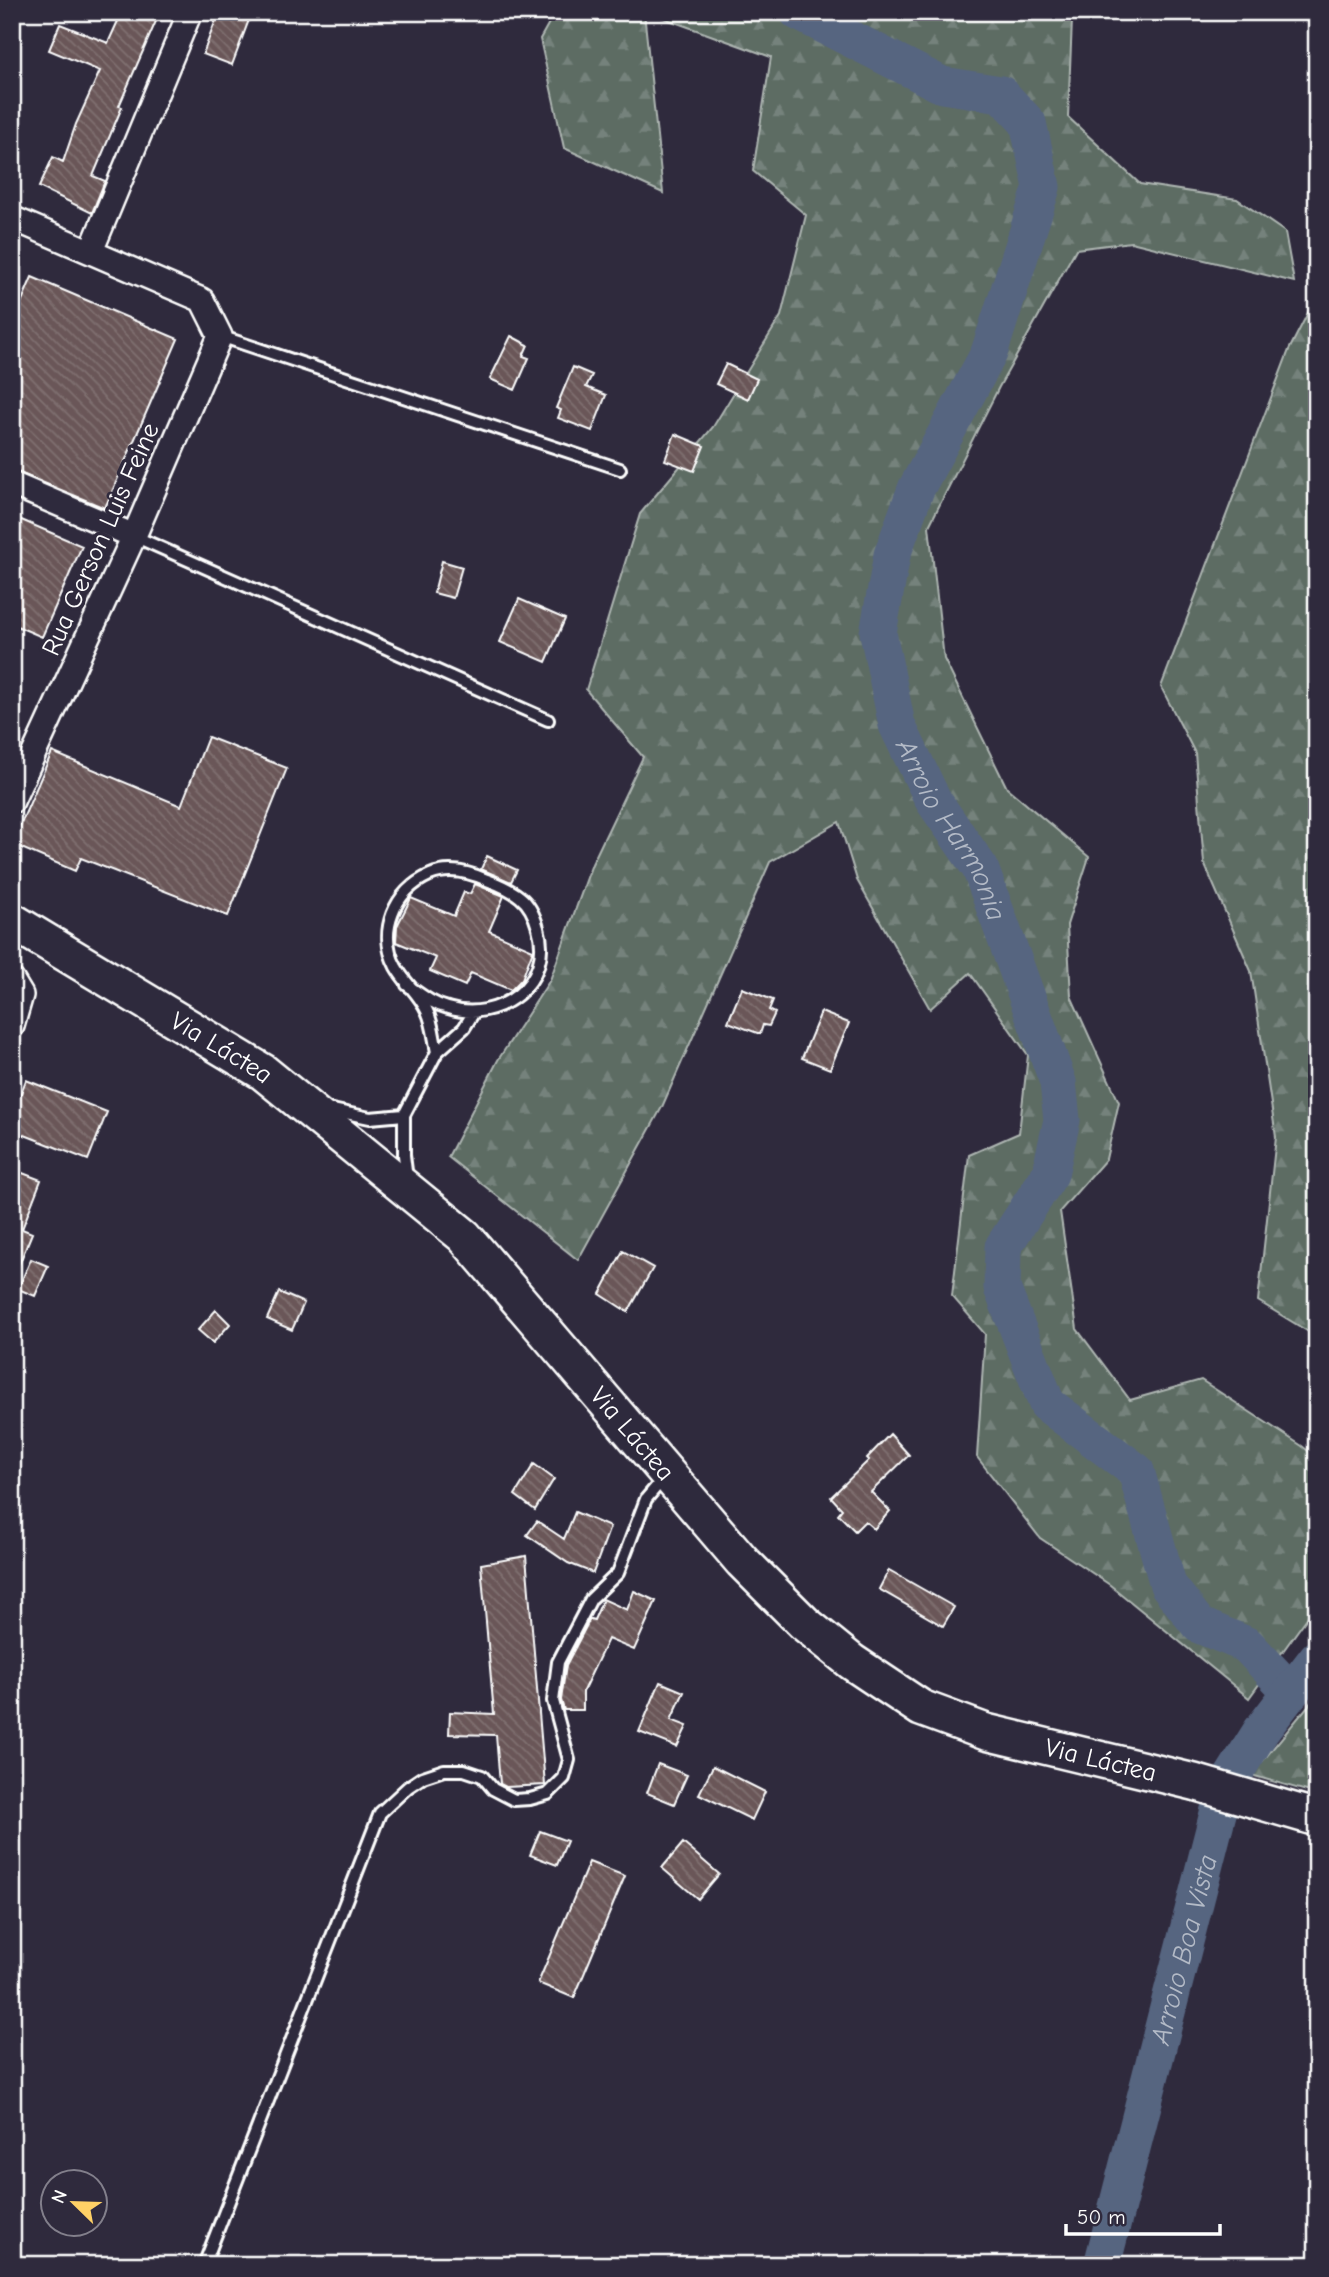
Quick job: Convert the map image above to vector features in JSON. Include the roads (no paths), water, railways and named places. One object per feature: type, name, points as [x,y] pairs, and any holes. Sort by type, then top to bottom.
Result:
[{"type":"main road","name":"Via Láctea","points":[[12,921],[263,1072],[410,1189],[464,1236],[742,1561],[804,1623],[852,1662],[921,1708],[986,1732],[1194,1782],[1317,1818]]},
{"type":"street","points":[[91,251],[190,12]]},
{"type":"street","points":[[12,218],[202,300],[220,336]]},
{"type":"street","name":"Rua Gerson Luis Feine","points":[[12,801],[134,536],[220,336]]},
{"type":"street","points":[[12,484],[134,536]]},
{"type":"street","points":[[12,980],[21,995],[12,1026]]},
{"type":"lane","points":[[220,336],[620,469]]},
{"type":"lane","points":[[134,536],[548,720]]},
{"type":"lane","points":[[407,985],[427,999],[449,1009],[474,1012],[496,1008],[517,998],[532,981],[540,961],[542,939],[535,917],[522,898],[502,886],[456,870],[433,874],[413,885],[398,901],[389,921],[388,943],[394,964],[407,985],[427,1009],[437,1052]]},
{"type":"lane","points":[[410,1189],[404,1155],[404,1115],[437,1052],[464,1028],[474,1012]]},
{"type":"lane","points":[[315,1113],[332,1110],[370,1118],[404,1115]]},
{"type":"lane","points":[[204,2265],[380,1812],[423,1777],[444,1770],[464,1770],[482,1776],[493,1789],[514,1800],[548,1794],[564,1778],[569,1760],[553,1701],[558,1662],[591,1599],[618,1573],[646,1499],[667,1474]]},
{"type":"waterway","name":"Arroio Harmonia","points":[[798,12],[942,85],[1001,94],[1028,123],[1042,187],[989,353],[916,489],[892,555],[878,633],[897,725],[933,800],[980,868],[1058,1082],[1062,1120],[1050,1174],[1003,1247],[1002,1288],[1047,1404],[1136,1471],[1168,1585],[1199,1625],[1247,1645],[1291,1692]]},
{"type":"waterway","name":"Arroio Boa Vista","points":[[1102,2265],[1224,1790],[1261,1731],[1317,1658]]}]
